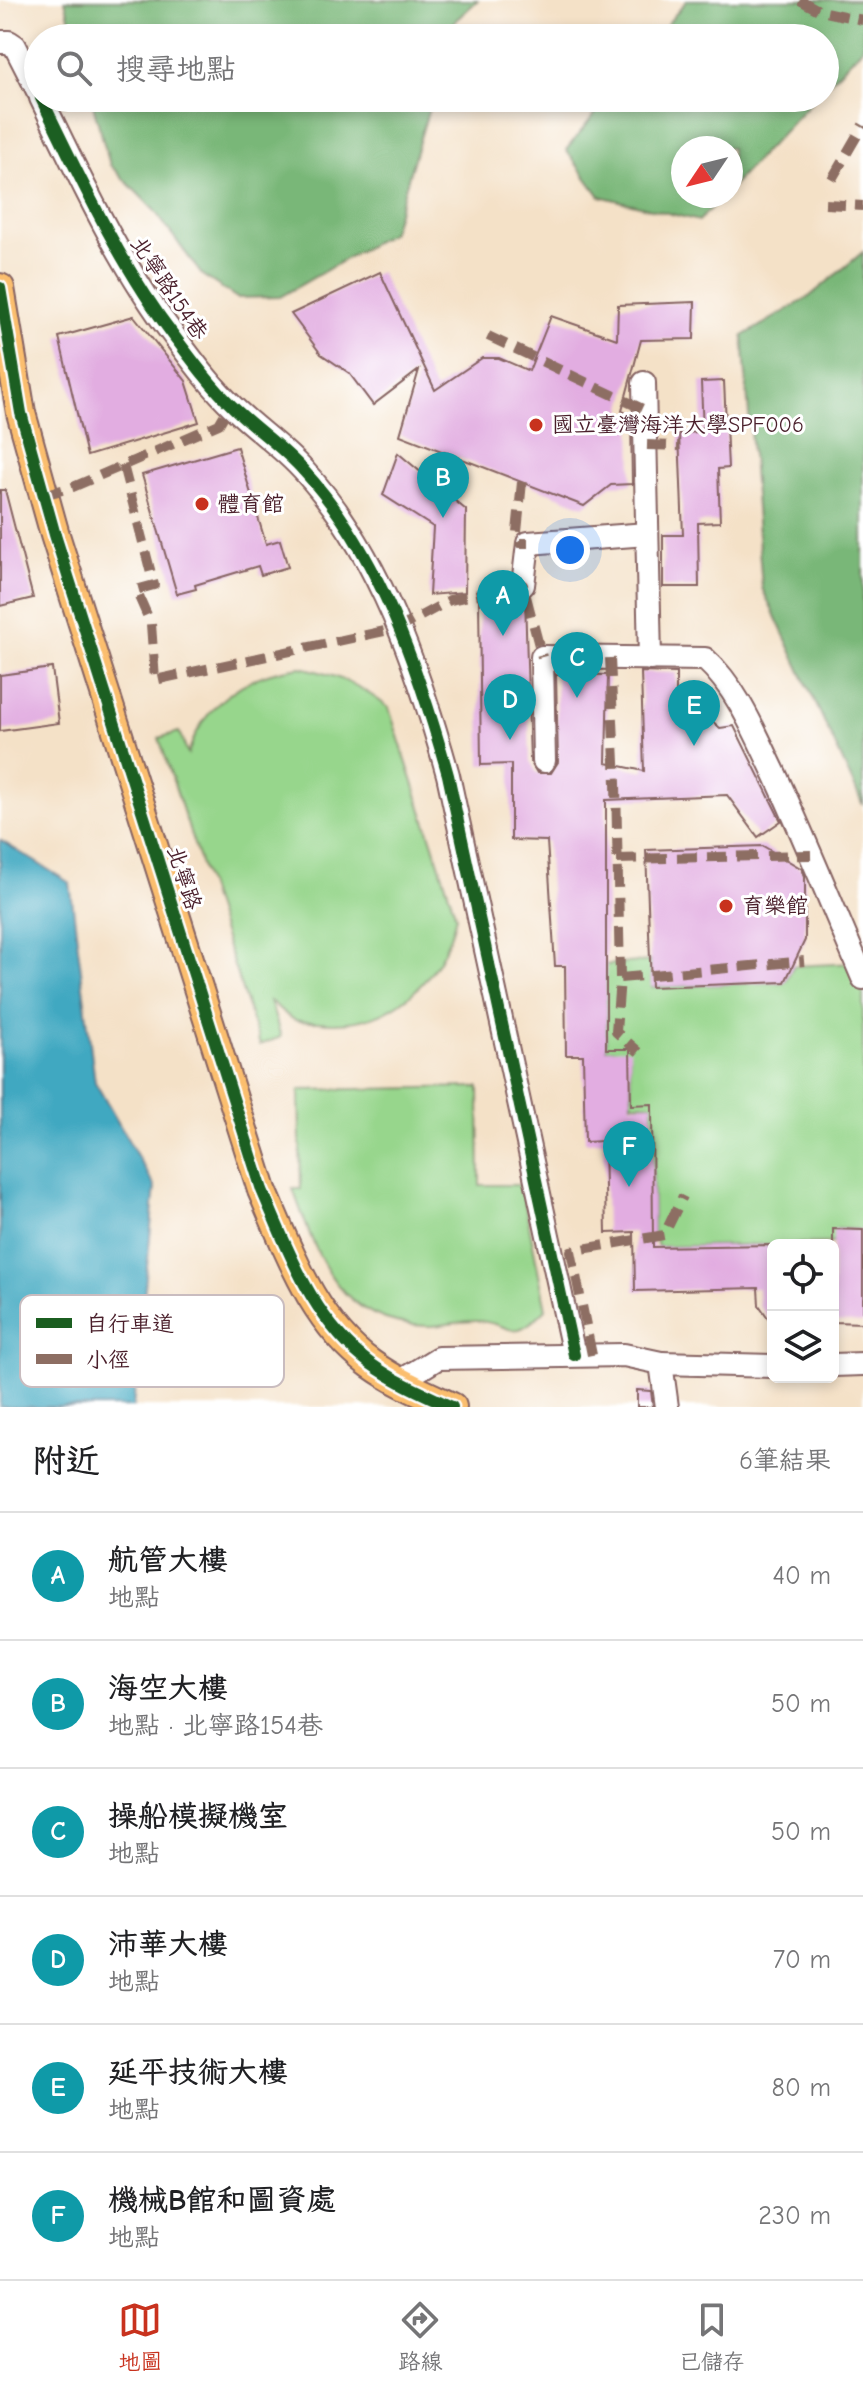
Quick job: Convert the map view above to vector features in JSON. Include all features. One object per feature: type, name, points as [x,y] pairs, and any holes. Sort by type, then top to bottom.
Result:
[{"type":"main road","name":"北寧路","points":[[0,288],[21,413],[55,535],[262,1190],[305,1287],[324,1315],[362,1356],[399,1382],[452,1407]]},
{"type":"street","points":[[0,42],[15,46],[24,64]]},
{"type":"street","name":"北寧路154巷","points":[[48,112],[104,225],[173,334],[230,405],[304,470],[331,504],[364,555],[399,628],[427,698],[448,775],[574,1355]]},
{"type":"street","points":[[644,383],[650,659]]},
{"type":"street","points":[[523,585],[528,543],[647,534]]},
{"type":"street","points":[[544,761],[542,657],[705,659],[723,676],[761,745],[863,978]]},
{"type":"street","points":[[399,1382],[438,1358],[624,1355],[661,1363],[767,1366]]},
{"type":"street","points":[[661,1363],[667,1407]]},
{"type":"street","points":[[839,1365],[863,1364]]},
{"type":"green space","points":[[65,0],[478,0],[455,24],[71,24]]},
{"type":"green space","points":[[687,0],[863,0],[863,47],[839,72],[839,24],[667,24]]},
{"type":"green space","points":[[95,112],[428,112],[392,232],[280,297],[237,298],[202,275],[154,210],[110,165]]},
{"type":"green space","points":[[597,112],[802,112],[743,174],[743,136],[671,136],[671,208],[711,208],[699,221],[600,196],[566,150]]},
{"type":"green space","points":[[863,252],[863,805],[762,588],[743,336],[809,297]]},
{"type":"green space","points":[[301,667],[348,682],[389,708],[456,916],[438,962],[425,981],[408,997],[368,1018],[344,1022],[297,1021],[270,1001],[281,1037],[260,1045],[159,738],[179,732],[188,754],[205,718],[231,692],[263,676]]},
{"type":"green space","points":[[650,961],[652,987],[785,982],[793,966],[856,963],[863,977],[863,1230],[837,1229],[834,1239],[767,1239],[767,1245],[658,1247],[653,1231],[652,1104],[632,1103],[629,1051],[606,1049],[605,965]]},
{"type":"green space","points":[[479,1087],[480,1185],[521,1185],[546,1309],[517,1329],[475,1321],[427,1326],[397,1322],[373,1314],[353,1301],[324,1264],[293,1189],[301,1189],[299,1090]]},
{"type":"water","points":[[0,840],[70,883],[95,1082],[155,1187],[144,1295],[20,1295],[20,1387],[135,1387],[133,1407],[0,1407]]},
{"type":"building","points":[[380,272],[435,390],[482,358],[499,358],[529,371],[551,316],[617,339],[618,305],[695,302],[694,339],[641,340],[622,411],[631,415],[632,484],[611,485],[584,506],[400,435],[419,370],[373,405],[349,373],[321,354],[291,314]]},
{"type":"building","points":[[134,316],[186,381],[199,422],[87,456],[59,337]]},
{"type":"building","points":[[724,381],[728,468],[718,469],[720,522],[698,523],[699,587],[663,587],[663,535],[683,535],[679,433],[703,432],[701,382]]},
{"type":"building","name":"體育館","points":[[237,447],[266,544],[280,540],[288,567],[261,575],[258,566],[195,585],[196,589],[177,594],[142,475]]},
{"type":"building","points":[[398,453],[466,510],[465,592],[429,595],[433,527],[383,495]]},
{"type":"building","points":[[0,490],[5,490],[33,598],[0,606]]},
{"type":"building","points":[[479,598],[525,598],[530,761],[537,773],[551,773],[558,762],[556,674],[608,675],[606,763],[644,771],[641,672],[676,673],[676,692],[681,697],[681,708],[691,724],[711,720],[720,728],[734,726],[781,821],[758,837],[727,795],[606,800],[606,1049],[630,1049],[631,1105],[652,1104],[653,1247],[767,1245],[767,1316],[759,1305],[758,1288],[635,1291],[634,1232],[606,1233],[604,1141],[585,1142],[583,1055],[566,1055],[565,966],[555,966],[547,841],[511,840],[511,764],[481,765]]},
{"type":"building","points":[[52,668],[59,723],[0,731],[0,675]]},
{"type":"building","name":"育樂館","points":[[763,846],[802,869],[805,876],[805,940],[785,982],[651,987],[646,850]]},
{"type":"building","points":[[833,1229],[863,1230],[863,1323],[839,1322],[839,1239],[833,1239]]},
{"type":"building","points":[[637,1390],[651,1391],[653,1407],[637,1407]]},
{"type":"marked path","points":[[800,0],[820,11],[863,20]]},
{"type":"marked path","points":[[832,179],[863,125]]},
{"type":"marked path","points":[[825,204],[863,206]]},
{"type":"marked path","points":[[488,336],[647,411]]},
{"type":"marked path","points":[[43,495],[73,487],[219,424],[230,405]]},
{"type":"marked path","points":[[647,445],[679,446]]},
{"type":"marked path","points":[[123,465],[154,585],[136,590],[151,624],[155,680],[399,628],[450,600],[523,585],[542,657]]},
{"type":"marked path","points":[[522,482],[517,532],[520,543],[528,543]]},
{"type":"marked path","points":[[610,658],[620,978],[616,1032],[639,1052]]},
{"type":"marked path","points":[[617,859],[811,855]]},
{"type":"marked path","points":[[620,978],[804,961]]},
{"type":"marked path","points":[[592,1355],[571,1251],[664,1235],[683,1196]]},
{"type":"cycle path","points":[[48,112],[102,220],[154,309],[217,390],[296,462],[331,503],[375,575],[393,614],[424,695],[448,775],[574,1355]]},
{"type":"cycle path","points":[[0,288],[21,413],[55,535],[262,1190],[305,1284],[333,1328],[371,1364],[452,1407]]},
{"type":"place","name":"國立臺灣海洋大學SPF006","points":[[536,425]]},
{"type":"place","name":"體育館","points":[[202,504]]},
{"type":"place","name":"海空大樓","points":[[443,518]]},
{"type":"place","name":"航管大樓","points":[[503,636]]},
{"type":"place","name":"操船模擬機室","points":[[577,698]]},
{"type":"place","name":"沛華大樓","points":[[510,740]]},
{"type":"place","name":"延平技術大樓","points":[[694,746]]},
{"type":"place","name":"育樂館","points":[[726,906]]},
{"type":"place","name":"機械B館和圖資處","points":[[629,1187]]}]
